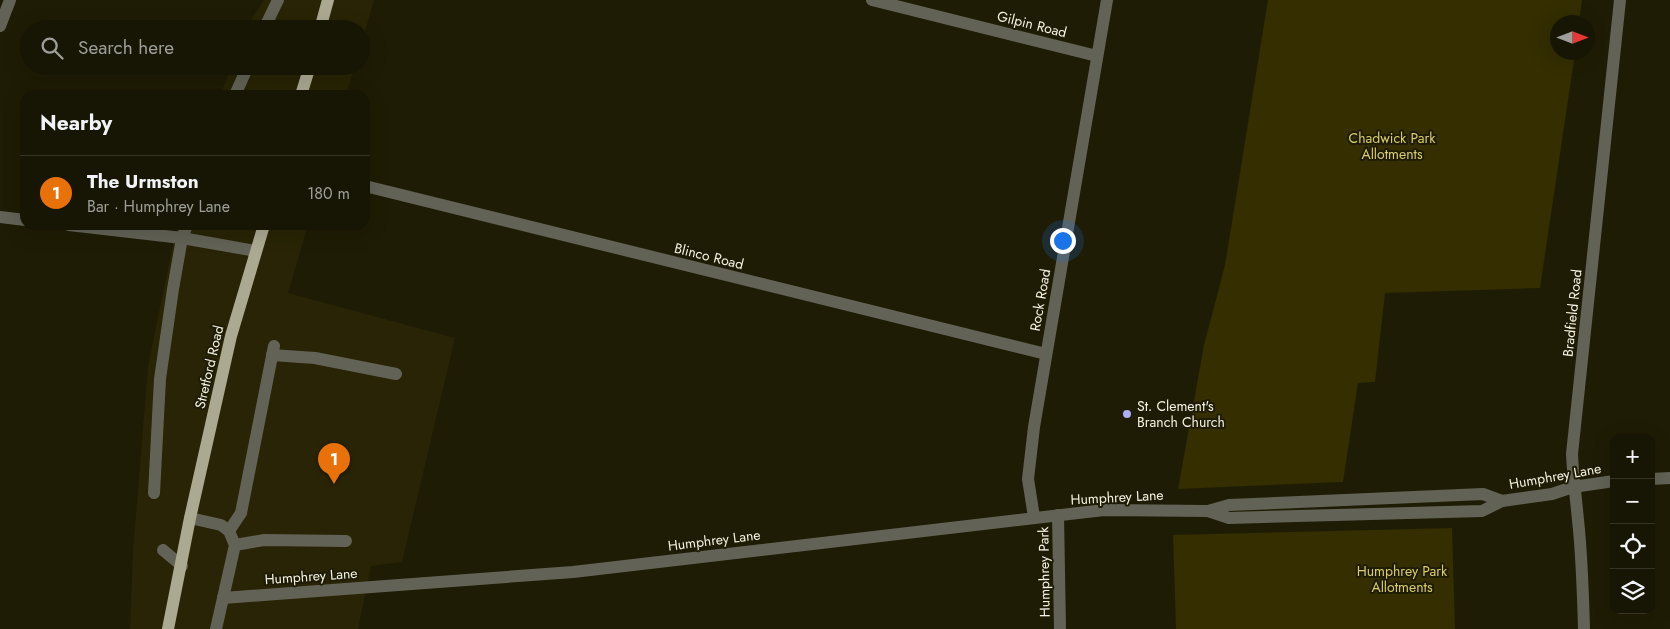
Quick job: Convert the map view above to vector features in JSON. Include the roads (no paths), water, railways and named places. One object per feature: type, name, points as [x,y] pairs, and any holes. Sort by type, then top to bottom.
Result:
[{"type":"main road","points":[[322,20],[328,0]]},
{"type":"main road","points":[[303,90],[308,75]]},
{"type":"main road","name":"Stretford Road","points":[[168,629],[190,518],[231,336],[262,230]]},
{"type":"street","points":[[0,26],[10,0]]},
{"type":"street","points":[[268,20],[278,0]]},
{"type":"street","name":"Gilpin Road","points":[[872,0],[1097,56]]},
{"type":"street","name":"Rock Road","points":[[1034,517],[1028,479],[1034,427],[1107,0]]},
{"type":"street","name":"Bradfield Road","points":[[1584,629],[1572,454],[1620,0]]},
{"type":"street","points":[[237,90],[244,75]]},
{"type":"street","name":"Blinco Road","points":[[370,187],[1046,354]]},
{"type":"street","points":[[0,217],[20,219]]},
{"type":"street","points":[[113,230],[182,238],[256,251]]},
{"type":"street","points":[[154,493],[160,379],[182,238],[185,230]]},
{"type":"street","points":[[229,531],[241,512],[273,351],[396,374]]},
{"type":"street","points":[[1655,479],[1670,478]]},
{"type":"street","name":"Humphrey Lane","points":[[223,598],[573,572],[1034,517],[1112,510],[1208,511],[1229,505],[1482,494],[1502,501],[1552,494],[1573,487],[1610,482]]},
{"type":"street","name":"Humphrey Park","points":[[1058,515],[1060,629]]},
{"type":"street","points":[[190,518],[221,525],[229,531],[235,545],[216,629]]},
{"type":"street","points":[[235,545],[264,540],[346,541]]},
{"type":"street","points":[[163,550],[182,566]]},
{"type":"place","name":"St. Clement's Branch Church","points":[[1127,414]]},
{"type":"place","name":"The Urmston","points":[[334,484]]},
{"type":"park label","name":"Chadwick Park Allotments","points":[[1392,146]]},
{"type":"park label","name":"Humphrey Park Allotments","points":[[1402,580]]}]
